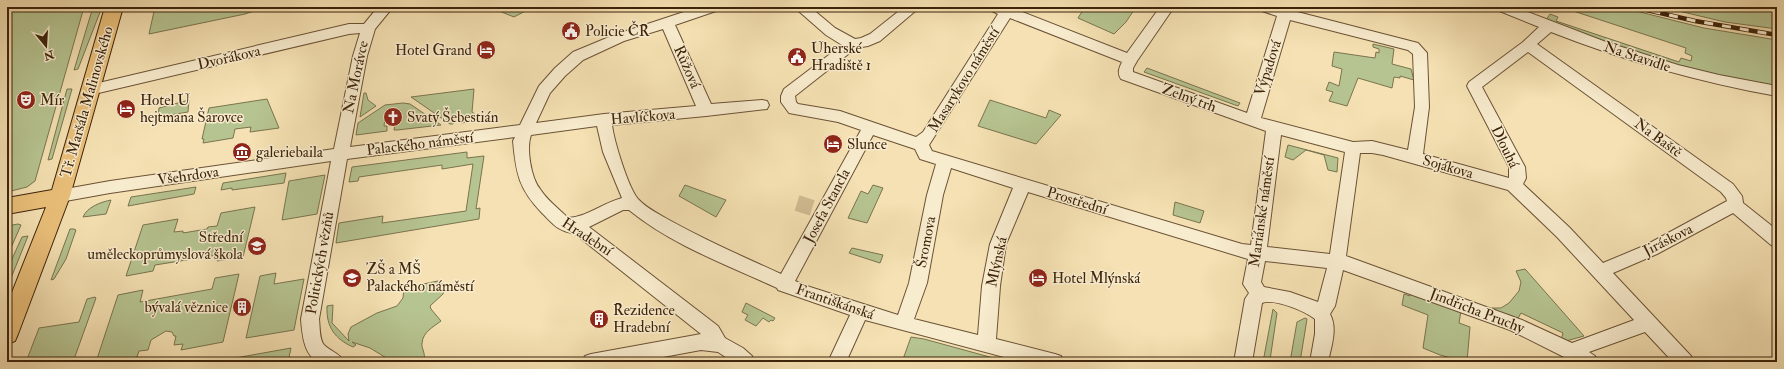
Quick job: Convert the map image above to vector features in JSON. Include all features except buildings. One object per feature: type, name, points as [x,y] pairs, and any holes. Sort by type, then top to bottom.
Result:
[{"type":"main road","name":"Tř. Maršála Malinovského","points":[[7,334],[60,196],[114,7]]},
{"type":"main road","points":[[7,206],[60,196]]},
{"type":"street","name":"Na Morávce","points":[[340,154],[360,56],[368,28],[386,7]]},
{"type":"street","name":"Hradební","points":[[714,7],[619,38],[590,50],[572,61],[544,90],[524,131],[521,141],[523,167],[527,180],[534,194],[564,225],[580,229],[651,282],[712,332],[717,342],[733,350],[746,362]]},
{"type":"street","points":[[801,7],[840,38],[852,44]]},
{"type":"street","name":"Masarykovo náměstí","points":[[913,7],[870,40],[862,44],[852,44],[794,89],[787,98],[793,109],[840,117],[911,142],[920,143],[926,140],[1001,9]]},
{"type":"street","points":[[1001,9],[1022,7]]},
{"type":"street","points":[[1001,9],[1121,57],[1131,59],[1167,7]]},
{"type":"street","points":[[1264,7],[1285,14],[1413,46],[1420,53],[1422,107],[1415,158]]},
{"type":"street","name":"Na Stavidle","points":[[1502,7],[1549,26],[1662,66],[1719,80],[1777,91]]},
{"type":"street","name":"Výpadová","points":[[1252,121],[1285,14]]},
{"type":"street","name":"Růžová","points":[[667,22],[706,111]]},
{"type":"street","name":"Dlouhá","points":[[1549,26],[1528,45],[1490,72],[1474,86],[1516,163],[1518,178],[1513,186],[1543,212],[1685,362]]},
{"type":"street","name":"Dvořákova","points":[[90,90],[349,29],[368,28]]},
{"type":"street","name":"Na Baště","points":[[1528,45],[1544,54],[1727,188],[1733,195],[1735,201],[1734,205],[1777,240]]},
{"type":"street","name":"Zelný trh","points":[[1131,59],[1126,68],[1126,75],[1252,121]]},
{"type":"street","name":"Havlíčkova","points":[[524,131],[604,120],[762,105]]},
{"type":"street","name":"Františkánská","points":[[604,120],[604,131],[614,164],[632,204],[647,215],[700,245],[784,285],[860,312],[1055,362]]},
{"type":"street","points":[[1252,121],[1353,148],[1337,261],[1326,306],[1321,313]]},
{"type":"street","name":"Josefa Stancla","points":[[784,285],[820,210],[870,127]]},
{"type":"street","name":"Mariánské náměstí","points":[[1260,294],[1252,284],[1250,252],[1274,128]]},
{"type":"street","name":"Palackého náměstí","points":[[340,154],[524,131]]},
{"type":"street","name":"Prostřední","points":[[920,143],[925,154],[945,161],[1250,252],[1337,261]]},
{"type":"street","name":"Sojákova","points":[[1353,148],[1372,147],[1383,149],[1513,186]]},
{"type":"street","name":"Všehrdova","points":[[60,196],[110,187],[340,154]]},
{"type":"street","name":"Politických vězňů","points":[[335,362],[317,350],[312,338],[310,322],[325,231],[340,154]]},
{"type":"street","name":"Šromova","points":[[904,323],[918,283],[935,195],[945,161]]},
{"type":"street","name":"Mlýnská","points":[[986,344],[990,313],[991,286],[998,244],[1023,184]]},
{"type":"street","points":[[564,225],[583,222],[618,205],[632,204]]},
{"type":"street","name":"Jiráskova","points":[[1599,271],[1616,265],[1664,242],[1734,205]]},
{"type":"street","name":"Jindřicha Pruchy","points":[[1337,261],[1361,268],[1516,325],[1574,352],[1589,362]]},
{"type":"street","points":[[1243,362],[1254,299],[1260,294],[1274,295],[1311,307],[1321,313],[1324,321],[1319,362]]},
{"type":"street","points":[[837,362],[860,312]]},
{"type":"street","points":[[1574,352],[1582,346],[1648,323]]},
{"type":"street","points":[[591,362],[701,342],[717,342]]},
{"type":"green space","points":[[7,7],[84,7],[35,181],[27,187],[7,192]]},
{"type":"green space","points":[[93,7],[102,7],[78,69],[74,70]]},
{"type":"green space","points":[[155,7],[266,7],[245,14],[149,34]]},
{"type":"green space","points":[[489,7],[533,7],[514,17]]},
{"type":"green space","points":[[1085,7],[1136,7],[1126,22],[1114,34],[1078,18]]},
{"type":"green space","points":[[1561,7],[1620,7],[1704,28],[1777,40],[1777,87],[1699,72],[1629,51],[1546,20],[1550,14],[1558,17],[1556,21],[1679,62],[1681,58],[1691,61],[1692,56],[1685,53],[1686,48]]},
{"type":"green space","points":[[1662,7],[1751,7],[1777,13],[1777,29],[1725,22]]},
{"type":"green space","points":[[1373,44],[1394,49],[1392,64],[1411,69],[1414,80],[1400,76],[1400,78],[1394,77],[1392,88],[1358,78],[1347,106],[1329,101],[1333,92],[1326,90],[1329,82],[1339,86],[1342,69],[1332,66],[1334,52],[1375,58],[1376,52],[1379,53],[1379,49],[1373,47]]},
{"type":"green space","points":[[1147,68],[1240,103],[1238,106],[1144,72]]},
{"type":"green space","points":[[67,89],[72,89],[52,159],[48,160]]},
{"type":"green space","points":[[474,89],[472,112],[479,117],[467,119],[467,122],[461,123],[461,120],[454,121],[453,124],[450,124],[411,97]]},
{"type":"green space","points":[[364,93],[366,93],[368,100],[376,106],[360,117]]},
{"type":"green space","points":[[267,99],[279,128],[250,132],[251,127],[235,129],[233,138],[203,143],[204,139],[202,139],[209,108]]},
{"type":"green space","points":[[189,100],[188,112],[158,117],[159,108]]},
{"type":"green space","points":[[990,100],[1046,118],[1049,110],[1061,115],[1036,144],[978,126]]},
{"type":"green space","points":[[403,103],[410,104],[441,125],[394,130],[395,125],[398,124],[400,119],[398,118],[400,114],[398,112],[386,116],[384,126],[387,126],[387,131],[356,135],[358,123],[385,105]]},
{"type":"green space","points":[[1288,145],[1338,158],[1337,172],[1328,170],[1324,155],[1306,150],[1293,160],[1285,157]]},
{"type":"green space","points":[[467,152],[467,158],[484,156],[476,209],[480,208],[479,219],[336,243],[339,223],[383,216],[382,223],[466,211],[473,164],[442,169],[442,165],[359,177],[358,181],[349,182],[352,167]]},
{"type":"green space","points":[[286,173],[284,183],[232,190],[232,188],[221,190],[223,183]]},
{"type":"green space","points":[[325,175],[317,214],[282,220],[289,181]]},
{"type":"green space","points":[[685,185],[726,200],[716,217],[679,196]]},
{"type":"green space","points":[[873,185],[883,188],[867,223],[848,218],[861,191],[868,194]]},
{"type":"green space","points":[[196,187],[194,194],[128,206],[131,197]]},
{"type":"green space","points":[[111,200],[106,214],[83,217],[91,208]]},
{"type":"green space","points":[[1175,202],[1204,211],[1200,223],[1173,215]]},
{"type":"green space","points":[[255,207],[243,257],[217,261],[218,255],[155,265],[153,271],[126,276],[143,225],[178,219],[174,232],[183,231],[183,233],[217,226],[221,213]]},
{"type":"green space","points":[[18,224],[21,225],[7,257],[7,226]]},
{"type":"green space","points":[[70,229],[76,230],[66,259],[54,279],[51,280]]},
{"type":"green space","points":[[28,236],[7,288],[7,270],[22,237]]},
{"type":"green space","points":[[852,248],[883,255],[880,263],[849,253]]},
{"type":"green space","points":[[1525,269],[1584,336],[1566,341],[1561,340],[1563,333],[1521,313],[1517,320],[1492,308],[1501,308],[1509,303],[1519,291],[1521,282],[1516,271]]},
{"type":"green space","points":[[276,273],[274,284],[304,279],[294,330],[246,338],[260,276]]},
{"type":"green space","points":[[239,274],[223,342],[181,350],[183,344],[174,345],[176,336],[174,336],[172,332],[166,331],[151,340],[148,350],[139,351],[137,357],[112,362],[96,362],[118,295],[143,290],[140,302],[212,289],[215,278]]},
{"type":"green space","points":[[438,281],[443,284],[445,288],[443,294],[430,306],[441,321],[424,336],[422,345],[424,362],[393,362],[370,348],[352,342],[356,345],[353,347],[341,340],[330,326],[327,306],[333,305],[332,323],[349,341],[348,334],[351,327],[377,313],[397,306],[403,298],[404,288]]},
{"type":"green space","points":[[1411,290],[1461,311],[1459,323],[1470,327],[1467,362],[1440,355],[1423,348],[1428,315],[1402,305],[1404,294],[1410,296]]},
{"type":"green space","points":[[96,298],[73,362],[26,362],[39,328],[79,322],[87,299]]},
{"type":"green space","points":[[746,303],[775,318],[773,321],[771,320],[769,322],[763,318],[756,326],[745,320],[748,315],[742,312]]},
{"type":"green space","points":[[1273,309],[1277,313],[1270,360],[1269,362],[1263,362]]},
{"type":"green space","points":[[1305,318],[1307,319],[1300,362],[1290,362],[1297,322]]},
{"type":"green space","points":[[911,337],[924,339],[1008,362],[902,362]]},
{"type":"green space","points":[[291,348],[288,362],[213,362]]},
{"type":"tunnel","points":[[797,203],[816,209]]},
{"type":"railway","points":[[1634,7],[1695,21],[1777,35]]},
{"type":"place","name":"Policie ČR","points":[[571,31]]},
{"type":"place","name":"Hotel Grand","points":[[486,50]]},
{"type":"place","name":"Uherské Hradiště 1","points":[[797,57]]},
{"type":"place","name":"Mír","points":[[26,100]]},
{"type":"place","name":"Hotel U hejtmana Šarovce","points":[[126,109]]},
{"type":"place","name":"Svatý Šebestián","points":[[393,117]]},
{"type":"place","name":"Slunce","points":[[833,144]]},
{"type":"place","name":"galeriebaila","points":[[242,152]]},
{"type":"place","name":"Střední uměleckoprůmyslová škola","points":[[257,246]]},
{"type":"place","name":"ZŠ a MŠ Palackého náměstí","points":[[352,278]]},
{"type":"place","name":"Hotel Mlýnská","points":[[1038,278]]},
{"type":"place","name":"bývalá věznice","points":[[242,307]]},
{"type":"place","name":"Rezidence Hradební","points":[[599,319]]}]
